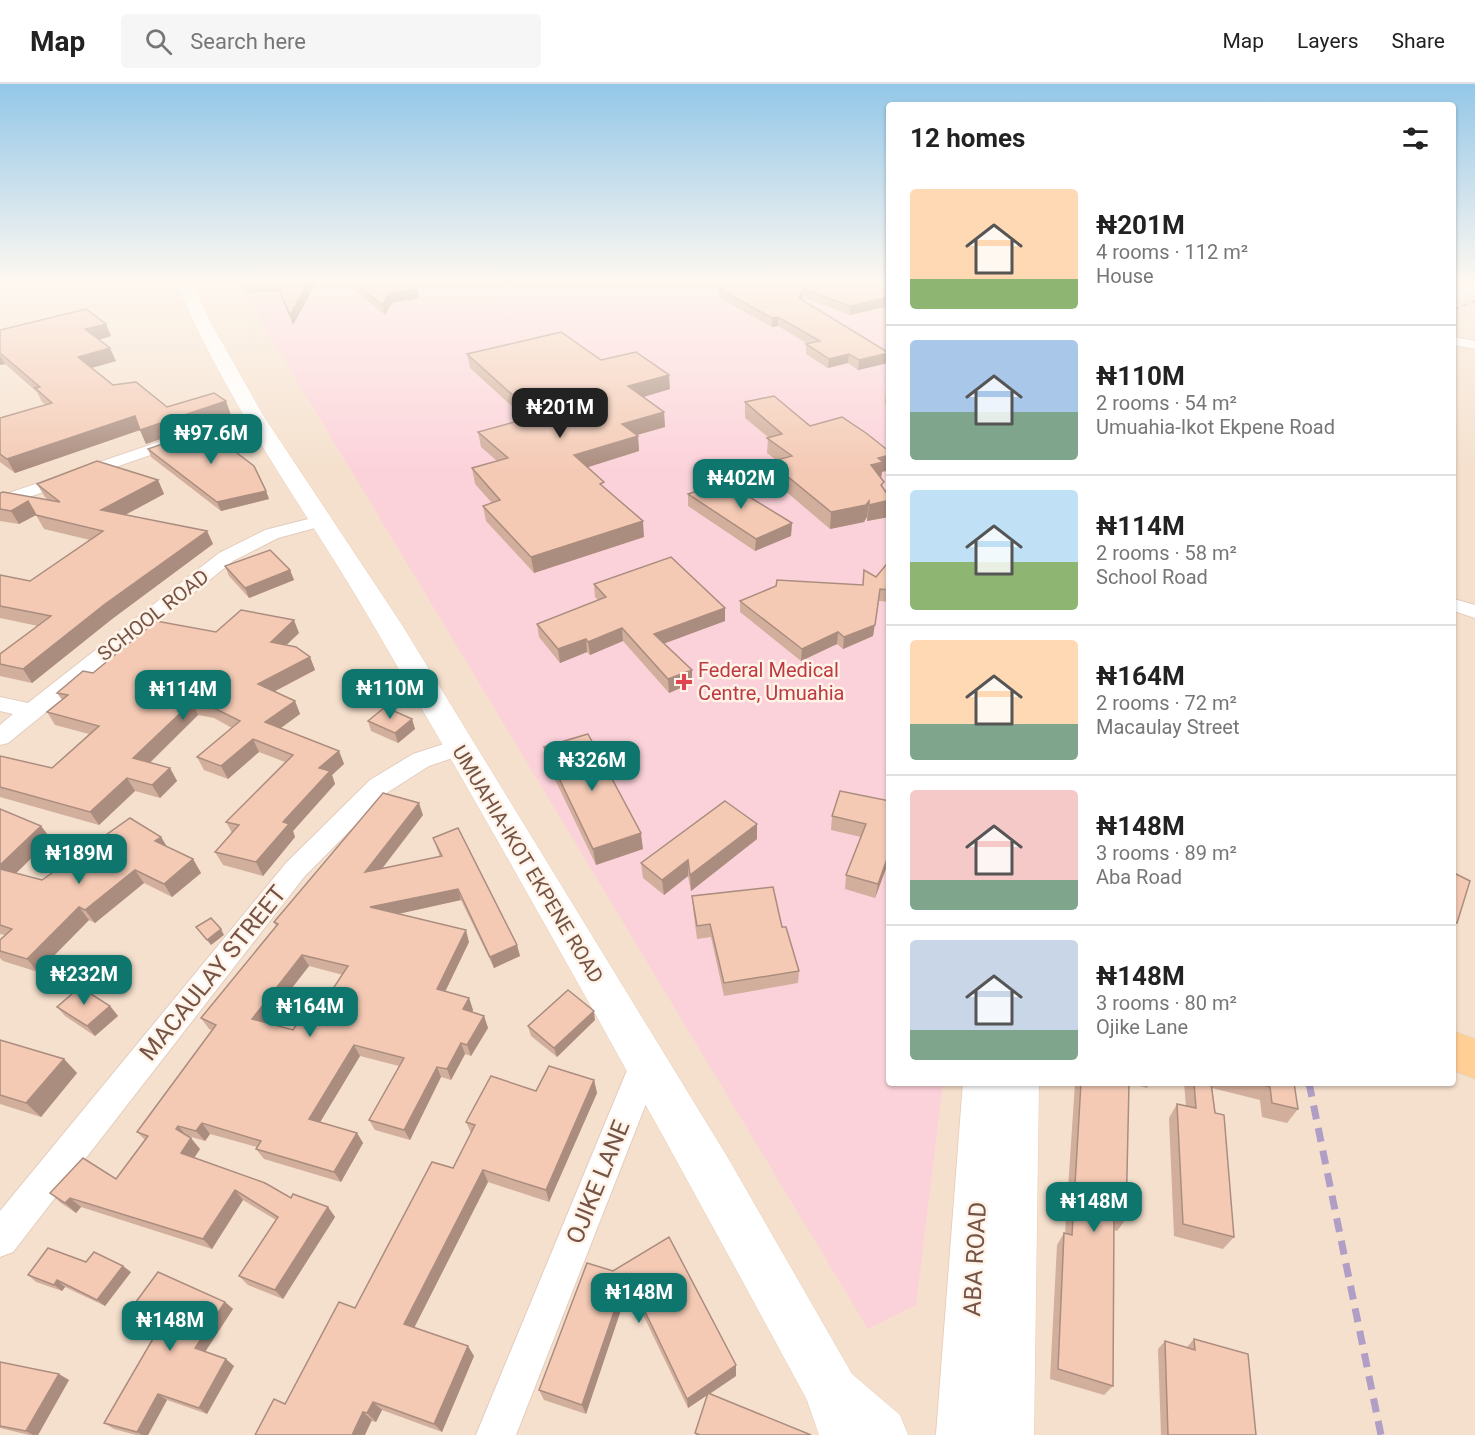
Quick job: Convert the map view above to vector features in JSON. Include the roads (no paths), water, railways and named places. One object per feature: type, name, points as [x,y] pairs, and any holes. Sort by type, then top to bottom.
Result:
[{"type":"main road","name":"UMUAHIA-IKOT EKPENE ROAD","points":[[212,344],[246,417],[320,521],[388,625],[646,1063],[839,1411],[860,1419],[880,1435]]},
{"type":"main road","points":[[1456,1052],[1475,1059]]},
{"type":"main road","name":"ABA ROAD","points":[[971,1429],[985,1086]]},
{"type":"main road","name":"ABA ROAD","points":[[971,1429],[1017,1086]]},
{"type":"street","points":[[0,502],[197,434]]},
{"type":"street","name":"SCHOOL ROAD","points":[[0,737],[249,542],[286,528],[320,521]]},
{"type":"street","points":[[1456,606],[1475,612]]},
{"type":"street","points":[[0,704],[31,711]]},
{"type":"street","name":"MACAULAY STREET","points":[[0,1239],[295,870],[379,786],[421,760],[459,747]]},
{"type":"street","name":"OJIKE LANE","points":[[496,1435],[646,1063]]},
{"type":"railway","points":[[1310,1086],[1381,1435]]},
{"type":"place","name":"Federal Medical Centre, Umuahia","points":[[684,682]]}]
